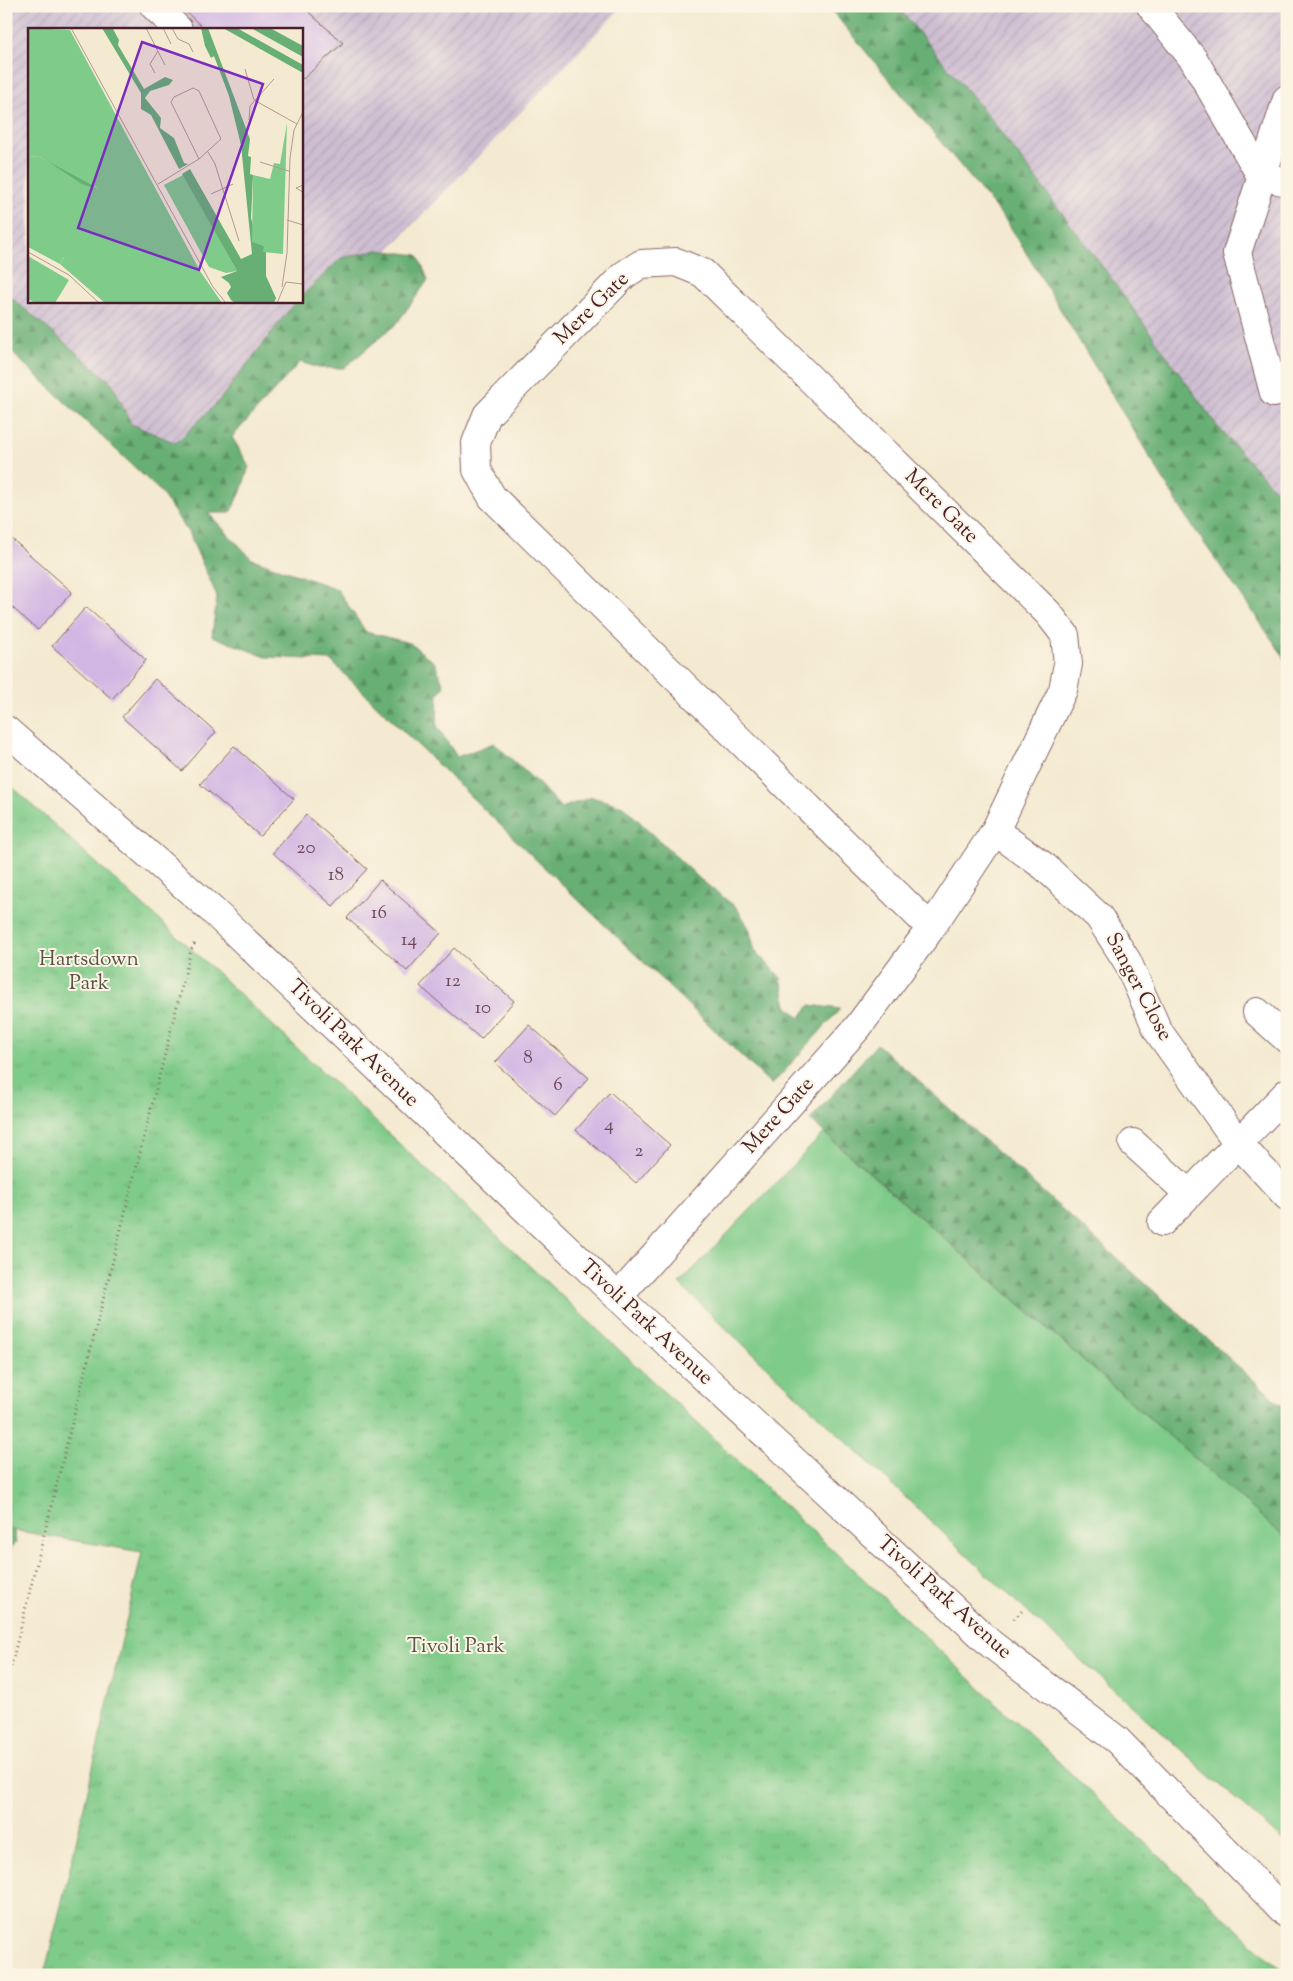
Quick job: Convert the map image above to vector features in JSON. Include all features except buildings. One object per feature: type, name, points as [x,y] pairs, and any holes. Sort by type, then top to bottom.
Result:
[{"type":"street","points":[[154,6],[177,28]]},
{"type":"street","points":[[1151,6],[1194,60],[1274,179]]},
{"type":"street","points":[[1274,393],[1237,253],[1274,179],[1287,99]]},
{"type":"street","name":"Mere Gate","points":[[618,1297],[858,1027],[931,928],[995,831],[1063,690],[1068,664],[1065,635],[1048,612],[703,272],[676,262],[641,264],[624,275],[487,415],[476,443],[477,470],[492,498],[931,928]]},
{"type":"street","name":"Tivoli Park Avenue","points":[[6,730],[212,910],[618,1297],[991,1644],[1117,1740],[1287,1914]]},
{"type":"street","name":"Sanger Close","points":[[995,831],[1045,867],[1099,917],[1127,961],[1158,1030],[1238,1143],[1287,1196]]},
{"type":"street","points":[[1257,1012],[1287,1039]]},
{"type":"street","points":[[1162,1222],[1287,1092]]},
{"type":"street","points":[[1134,1143],[1189,1194]]},
{"type":"path","points":[[6,1686],[191,950],[212,910]]},
{"type":"shaded area","points":[[6,6],[623,6],[165,482],[6,340]]},
{"type":"shaded area","points":[[897,6],[1287,6],[1287,503],[1218,427],[1108,274],[993,122]]},
{"type":"green space","points":[[828,6],[897,6],[993,122],[1108,274],[1218,427],[1287,503],[1287,665],[1280,651],[1186,517],[1008,223]]},
{"type":"green space","points":[[378,250],[418,255],[428,280],[397,323],[344,368],[319,368],[300,362],[232,437],[249,466],[241,492],[230,513],[208,513],[252,559],[337,589],[366,632],[410,643],[435,663],[444,686],[438,694],[437,726],[457,757],[494,743],[541,786],[561,808],[592,797],[623,806],[701,880],[737,908],[749,928],[755,951],[781,978],[787,1006],[800,1018],[810,1005],[840,1009],[772,1085],[330,660],[266,657],[212,636],[217,596],[188,532],[160,491],[6,347],[6,293],[112,383],[131,424],[176,443],[218,402],[293,305],[296,302],[302,302],[302,296],[341,258]]},
{"type":"green space","name":"Tivoli Park","points":[[6,781],[200,957],[1286,1975],[44,1975],[142,1552],[6,1529]]},
{"type":"green space","points":[[877,1044],[1287,1410],[1287,1539],[810,1120]]},
{"type":"green space","points":[[824,1133],[1287,1539],[1287,1845],[1024,1609],[679,1284]]},
{"type":"green space","points":[[6,1506],[10,1507],[16,1543],[6,1553]]},
{"type":"park label","name":"Hartsdown Park","points":[[89,972]]}]
